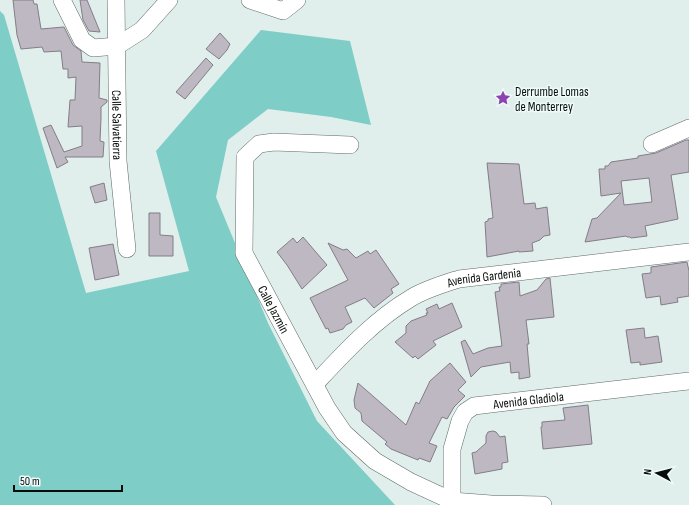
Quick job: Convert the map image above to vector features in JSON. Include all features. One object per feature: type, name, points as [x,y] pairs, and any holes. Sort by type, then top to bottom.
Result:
[{"type":"street","points":[[62,0],[82,40],[93,48],[117,46],[142,30],[169,0]]},
{"type":"street","name":"Calle Salvatierra","points":[[116,0],[118,161],[127,249]]},
{"type":"street","points":[[250,0],[283,11],[297,0]]},
{"type":"street","points":[[652,144],[689,128]]},
{"type":"street","name":"Calle Jazmín","points":[[350,145],[274,142],[259,144],[245,157],[244,253],[327,408],[344,433],[375,461],[452,503]]},
{"type":"street","name":"Avenida Gardenia","points":[[315,384],[376,324],[410,298],[431,288],[459,279],[689,252]]},
{"type":"street","name":"Avenida Gladiola","points":[[452,503],[452,449],[460,421],[465,412],[474,406],[689,381]]},
{"type":"street","points":[[452,503],[544,505]]},
{"type":"shaded area","points":[[0,11],[4,15],[86,293],[189,271],[156,151],[261,30],[350,41],[371,125],[331,117],[268,109],[228,140],[216,197],[268,323],[317,421],[395,505],[0,505]]},
{"type":"building","points":[[13,0],[33,0],[34,4],[37,4],[41,29],[64,27],[73,45],[81,51],[82,62],[100,63],[99,98],[107,100],[107,102],[101,107],[100,141],[104,142],[103,157],[65,157],[68,162],[57,168],[43,128],[51,125],[64,152],[82,146],[82,126],[68,127],[70,100],[75,100],[76,77],[68,78],[68,69],[63,69],[61,51],[44,52],[42,47],[21,49],[17,35]]},
{"type":"building","points":[[80,0],[87,0],[100,32],[89,31],[83,20]]},
{"type":"building","points":[[220,33],[230,44],[219,59],[206,49]]},
{"type":"building","points":[[206,58],[213,65],[185,99],[176,92]]},
{"type":"building","points":[[689,140],[689,172],[671,175],[678,219],[645,226],[647,236],[631,238],[626,236],[585,242],[592,219],[597,218],[621,193],[601,196],[599,169],[605,169],[605,166],[608,166],[611,162],[638,158],[638,156],[656,153]],"holes":[[[649,178],[652,202],[624,205],[621,181]]]},
{"type":"building","points":[[487,163],[519,164],[524,204],[535,203],[536,209],[547,207],[550,235],[544,236],[540,240],[532,243],[533,251],[519,251],[487,257],[485,222],[488,221],[488,219],[493,218]]},
{"type":"building","points":[[104,183],[107,200],[95,203],[90,187]]},
{"type":"building","points":[[149,213],[160,213],[160,235],[173,236],[173,256],[149,256]]},
{"type":"building","points":[[303,237],[327,265],[302,289],[277,252],[293,238],[297,243]]},
{"type":"building","points":[[328,243],[343,250],[347,249],[356,258],[368,251],[370,254],[376,250],[399,284],[391,289],[393,293],[374,308],[365,298],[345,307],[352,322],[346,325],[343,329],[330,333],[328,328],[326,329],[310,298],[348,280]]},
{"type":"building","points":[[113,244],[119,275],[95,280],[89,248]]},
{"type":"building","points":[[687,262],[689,271],[689,296],[677,298],[678,302],[661,305],[660,296],[646,298],[642,274],[651,273],[651,267]]},
{"type":"building","points":[[550,278],[554,317],[526,320],[529,344],[527,344],[530,377],[519,379],[519,372],[511,373],[510,362],[481,367],[471,377],[461,342],[465,340],[473,354],[488,348],[502,346],[495,292],[500,291],[499,287],[501,287],[501,284],[519,282],[520,296],[537,290],[546,279]]},
{"type":"building","points":[[452,303],[462,327],[433,341],[436,345],[418,359],[415,356],[413,358],[395,342],[406,333],[406,326],[411,321],[427,315],[426,313],[428,313],[426,309],[437,304],[439,309]]},
{"type":"building","points":[[644,328],[645,338],[658,336],[662,362],[640,365],[640,362],[631,363],[626,330]]},
{"type":"building","points":[[450,363],[466,382],[458,390],[465,396],[454,407],[447,419],[442,417],[429,443],[437,446],[430,462],[419,458],[418,460],[391,449],[385,444],[387,442],[362,421],[361,413],[355,408],[354,400],[358,383],[406,425],[416,402],[419,404],[430,381]]},
{"type":"building","points":[[588,405],[592,444],[543,449],[542,422],[565,420],[563,408]]},
{"type":"building","points":[[493,431],[500,437],[505,436],[508,462],[502,463],[502,469],[475,474],[472,453],[476,452],[486,443],[486,436],[488,432]]},
{"type":"place","name":"Derrumbe Lomas de Monterrey","points":[[503,98]]}]
